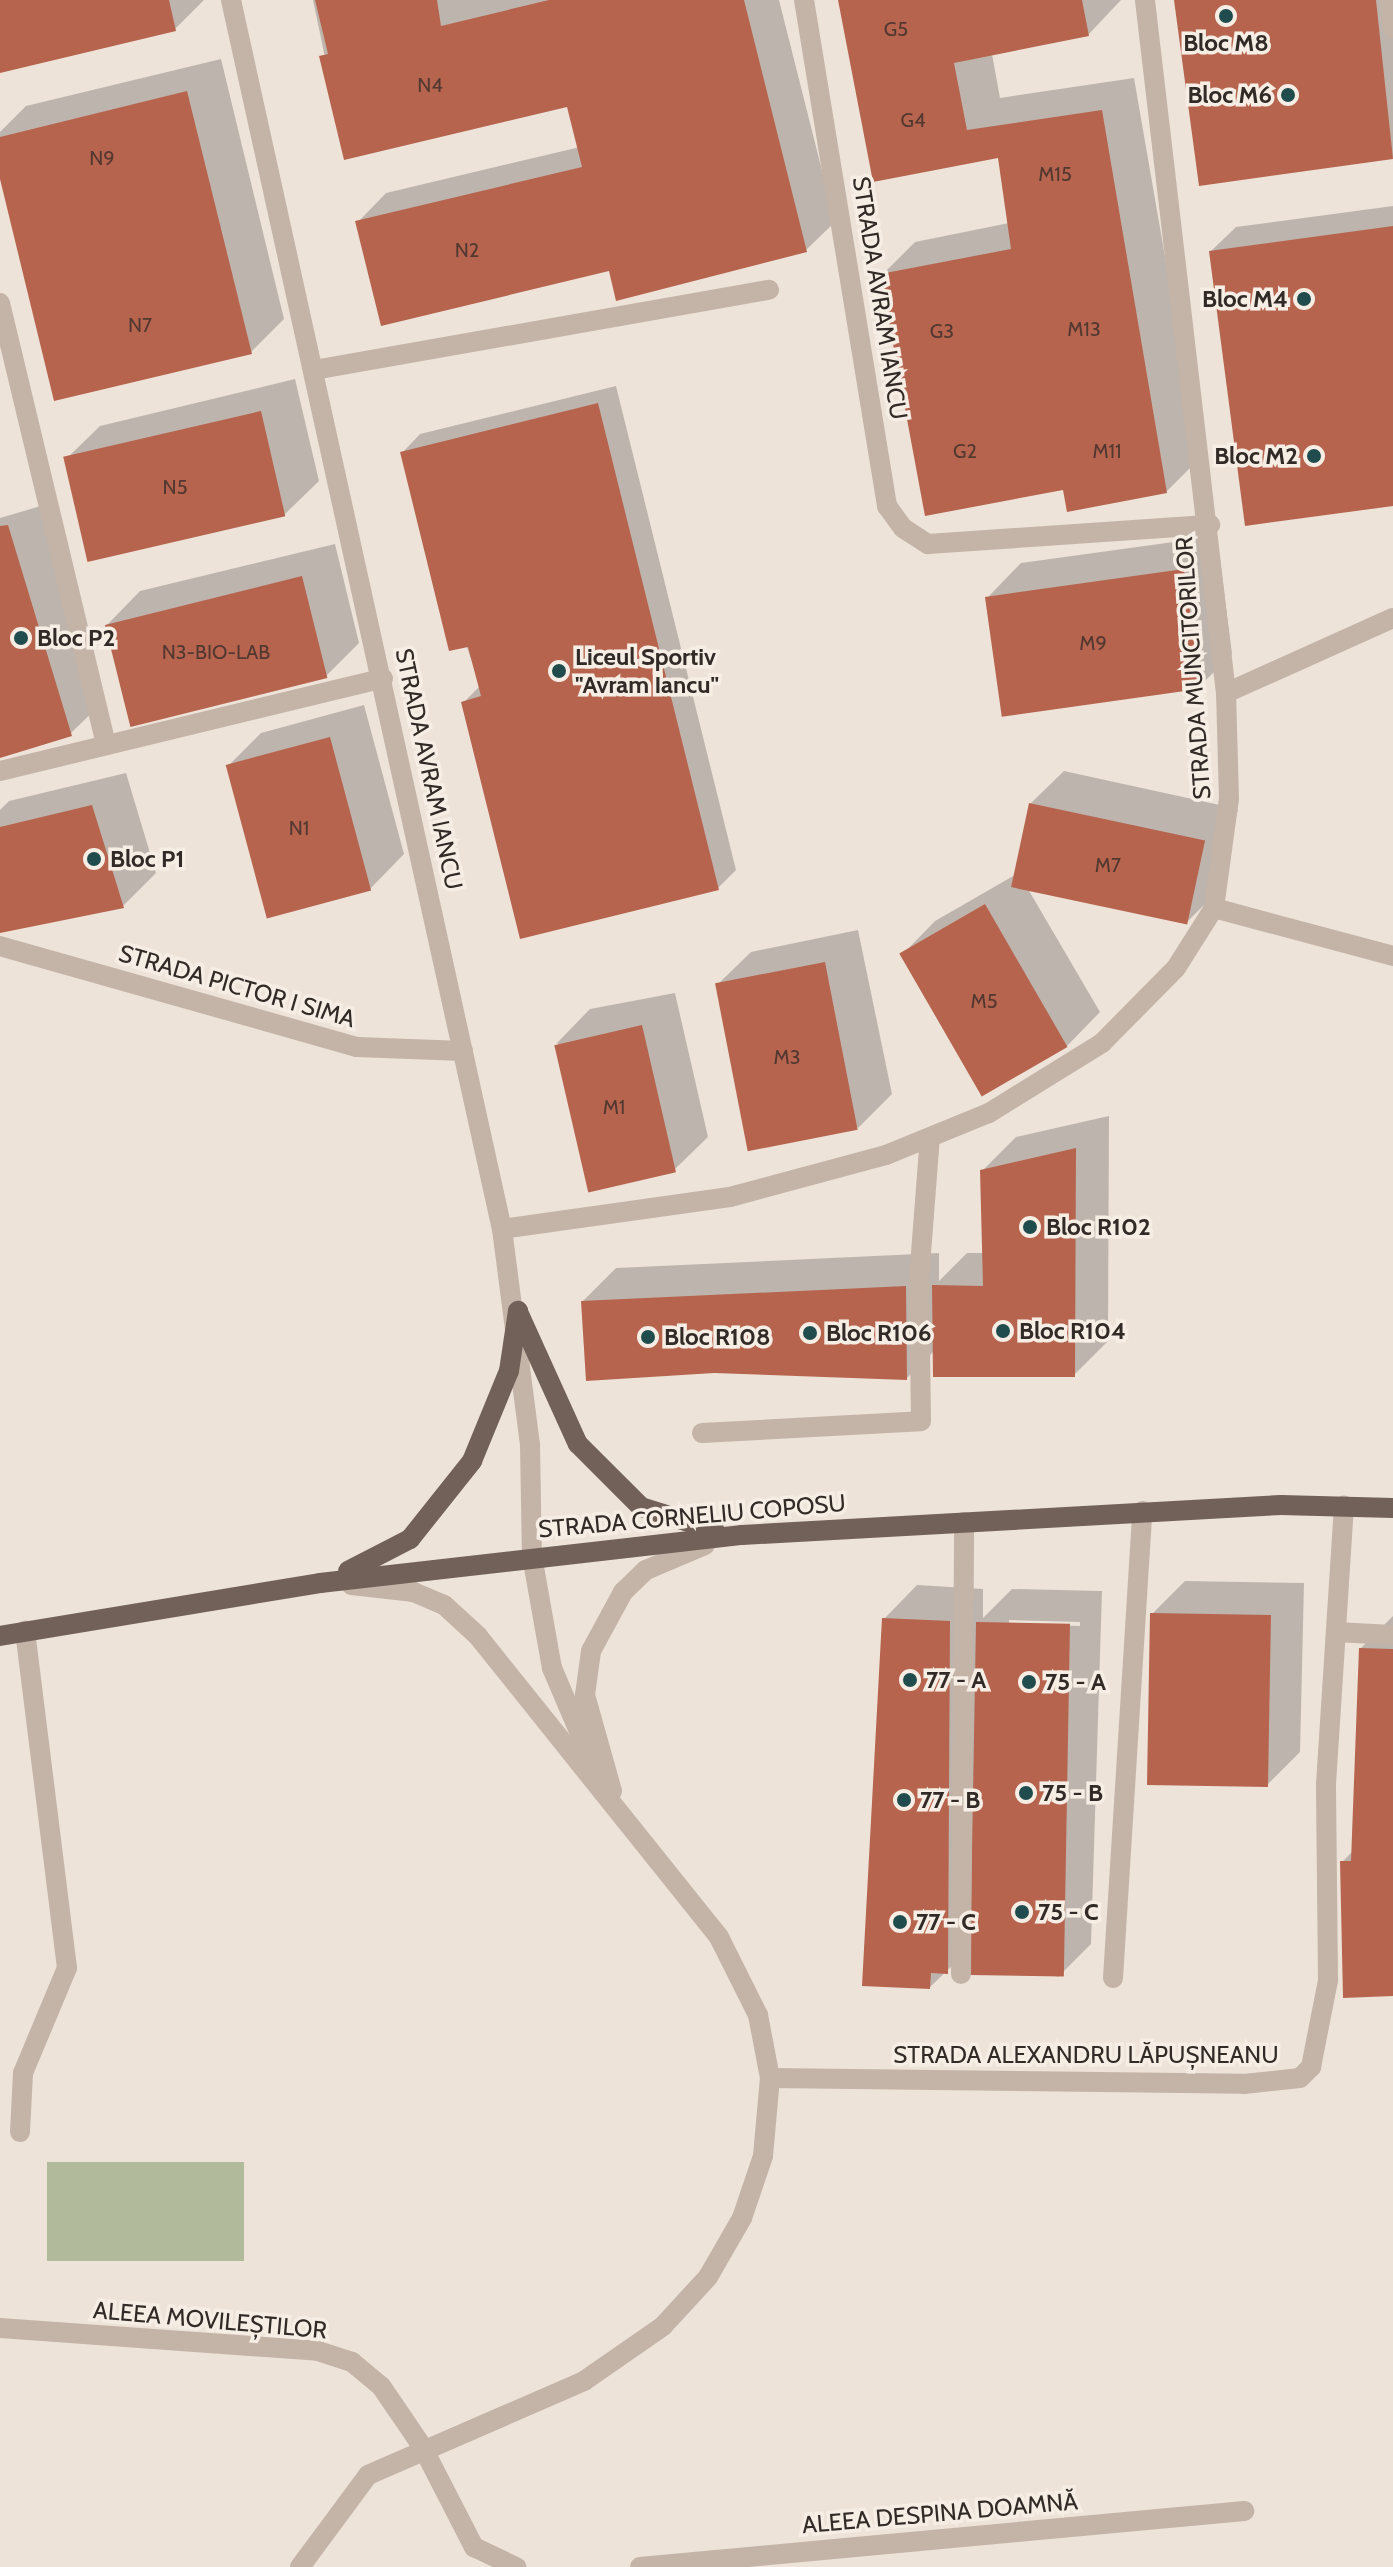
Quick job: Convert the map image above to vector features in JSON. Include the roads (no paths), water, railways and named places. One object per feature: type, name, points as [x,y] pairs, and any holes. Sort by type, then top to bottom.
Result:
[{"type":"main road","points":[[518,1311],[548,1391],[578,1444],[610,1480],[641,1507],[687,1526],[742,1535]]},
{"type":"main road","points":[[320,1583],[410,1539],[444,1503],[492,1423],[518,1311]]},
{"type":"main road","name":"STRADA CORNELIU COPOSU","points":[[0,1636],[320,1583],[532,1556],[742,1535],[1142,1511],[1344,1506],[1393,1508]]},
{"type":"street","name":"STRADA AVRAM IANCU","points":[[231,0],[383,678],[518,1311],[532,1556]]},
{"type":"street","name":"STRADA AVRAM IANCU","points":[[804,0],[887,506],[903,528],[928,544],[1210,525]]},
{"type":"street","name":"STRADA MUNCITORILOR","points":[[502,1229],[730,1197],[930,1137],[989,1113],[1102,1043],[1176,968],[1214,908],[1229,799],[1226,693],[1210,525],[1145,0]]},
{"type":"street","points":[[1390,0],[1393,29]]},
{"type":"street","points":[[314,370],[769,290]]},
{"type":"street","points":[[0,303],[106,744]]},
{"type":"street","points":[[1226,693],[1393,618]]},
{"type":"street","points":[[0,771],[383,678]]},
{"type":"street","points":[[1214,908],[1393,956]]},
{"type":"street","name":"STRADA PICTOR I SIMA","points":[[0,946],[357,1047],[463,1051]]},
{"type":"street","points":[[702,1433],[921,1421],[919,1279],[930,1137]]},
{"type":"street","name":"STRADA ALEXANDRU LĂPUȘNEANU","points":[[770,2078],[1244,2084],[1300,2078],[1311,2067],[1328,1980],[1326,1784],[1344,1506]]},
{"type":"street","points":[[1113,1978],[1142,1511]]},
{"type":"street","points":[[961,1974],[964,1522]]},
{"type":"street","points":[[618,1806],[592,1739],[585,1695],[604,1620],[646,1570],[682,1551],[742,1535]]},
{"type":"street","points":[[532,1556],[552,1668],[618,1806]]},
{"type":"street","points":[[300,2567],[368,2475],[422,2446],[584,2381],[663,2326],[708,2277],[742,2218],[763,2156],[770,2078],[758,2015],[719,1937],[618,1806],[478,1636],[444,1605],[414,1592],[320,1583]]},
{"type":"street","points":[[20,2132],[23,2073],[67,1968],[25,1631]]},
{"type":"street","points":[[1336,1632],[1393,1635]]},
{"type":"street","name":"ALEEA MOVILEȘTILOR","points":[[0,2328],[318,2351],[352,2362],[381,2386],[422,2446]]},
{"type":"street","points":[[422,2446],[474,2547],[516,2567]]},
{"type":"street","name":"ALEEA DESPINA DOAMNĂ","points":[[640,2567],[1244,2511]]},
{"type":"place","name":"Bloc M8","points":[[1226,16]]},
{"type":"place","name":"Bloc M6","points":[[1288,95]]},
{"type":"place","name":"Bloc M4","points":[[1304,299]]},
{"type":"place","name":"Bloc M2","points":[[1314,456]]},
{"type":"place","name":"Bloc P2","points":[[21,638]]},
{"type":"place","name":"Liceul Sportiv \"Avram Iancu\"","points":[[559,671]]},
{"type":"place","name":"Bloc P1","points":[[94,859]]},
{"type":"place","name":"Bloc R102","points":[[1030,1227]]},
{"type":"place","name":"Bloc R104","points":[[1003,1331]]},
{"type":"place","name":"Bloc R106","points":[[810,1333]]},
{"type":"place","name":"Bloc R108","points":[[648,1337]]},
{"type":"place","name":"77 - A","points":[[910,1680]]},
{"type":"place","name":"75 - A","points":[[1029,1682]]},
{"type":"place","name":"75 - B","points":[[1026,1793]]},
{"type":"place","name":"77 - B","points":[[904,1800]]},
{"type":"place","name":"75 - C","points":[[1022,1912]]},
{"type":"place","name":"77 - C","points":[[900,1922]]}]
